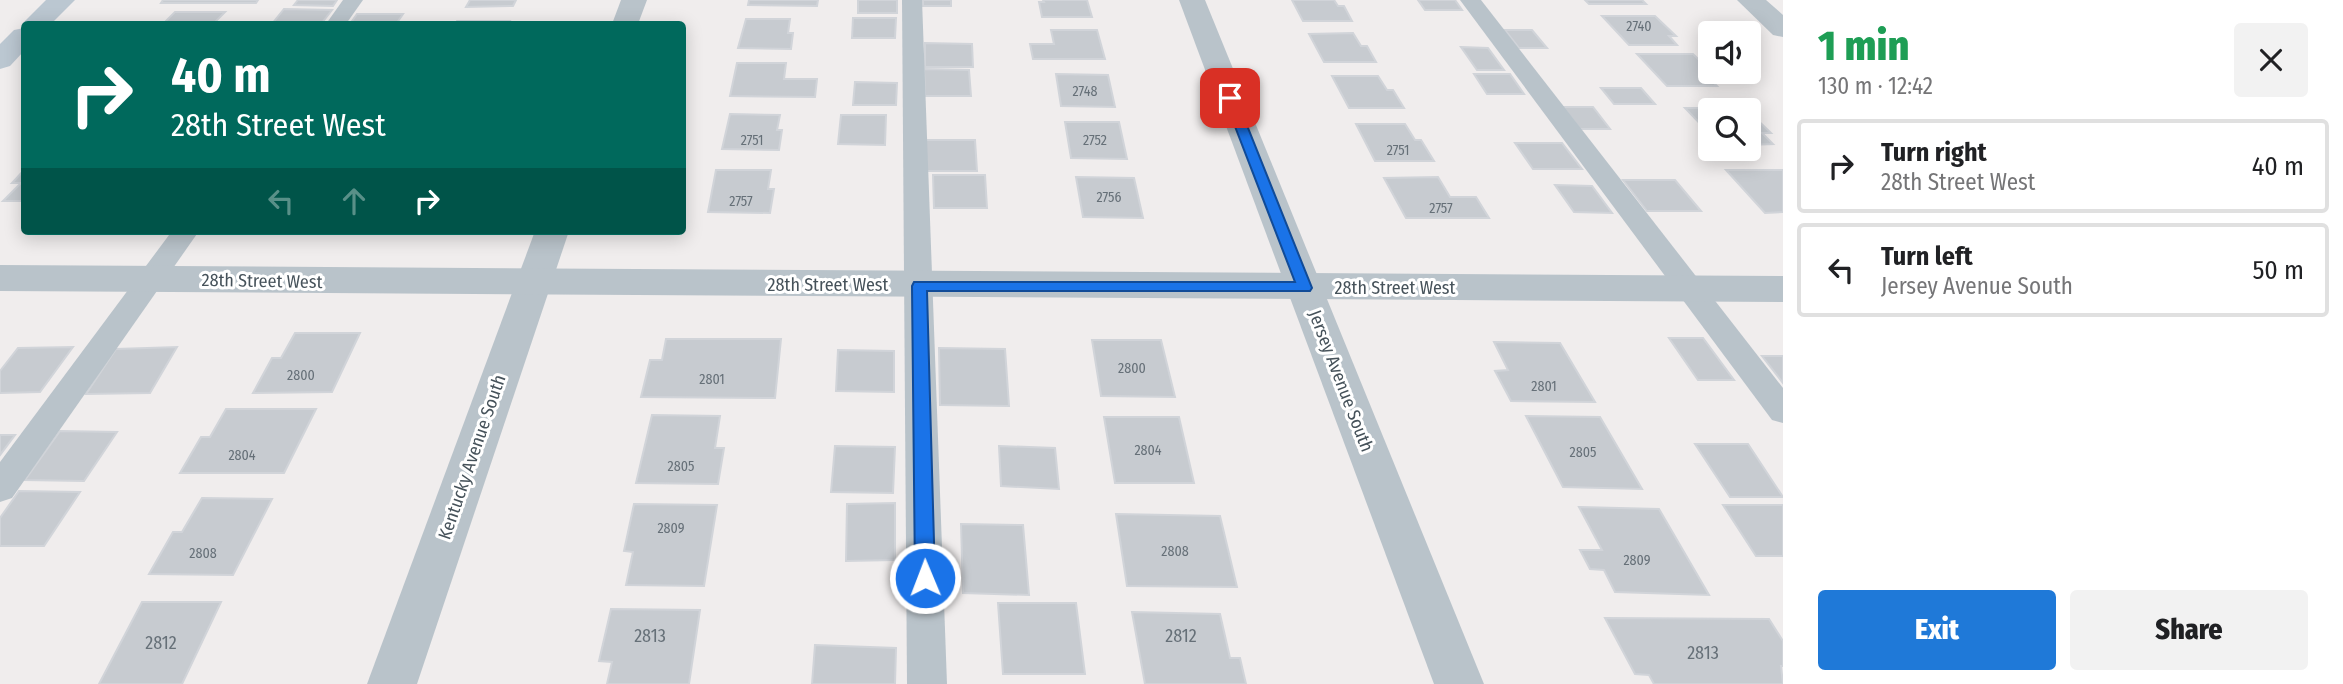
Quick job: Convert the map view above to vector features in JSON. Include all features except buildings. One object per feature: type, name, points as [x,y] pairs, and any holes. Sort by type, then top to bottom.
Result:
[{"type":"main road","points":[[39,21],[62,0]]},
{"type":"main road","points":[[0,60],[21,39]]},
{"type":"street","points":[[626,21],[634,0]]},
{"type":"street","name":"Jersey Avenue South","points":[[1192,0],[1459,684]]},
{"type":"street","points":[[1751,0],[1783,29]]},
{"type":"street","name":"Kentucky Avenue South","points":[[392,684],[551,235]]},
{"type":"street","name":"28th Street West","points":[[0,278],[534,284],[1783,289]]},
{"type":"lane","points":[[338,21],[354,0]]},
{"type":"lane","points":[[912,0],[927,684]]},
{"type":"lane","points":[[1470,0],[1783,411]]},
{"type":"lane","points":[[0,488],[183,235]]},
{"type":"route","points":[[925,578],[919,286],[1304,288],[1230,98]]}]
